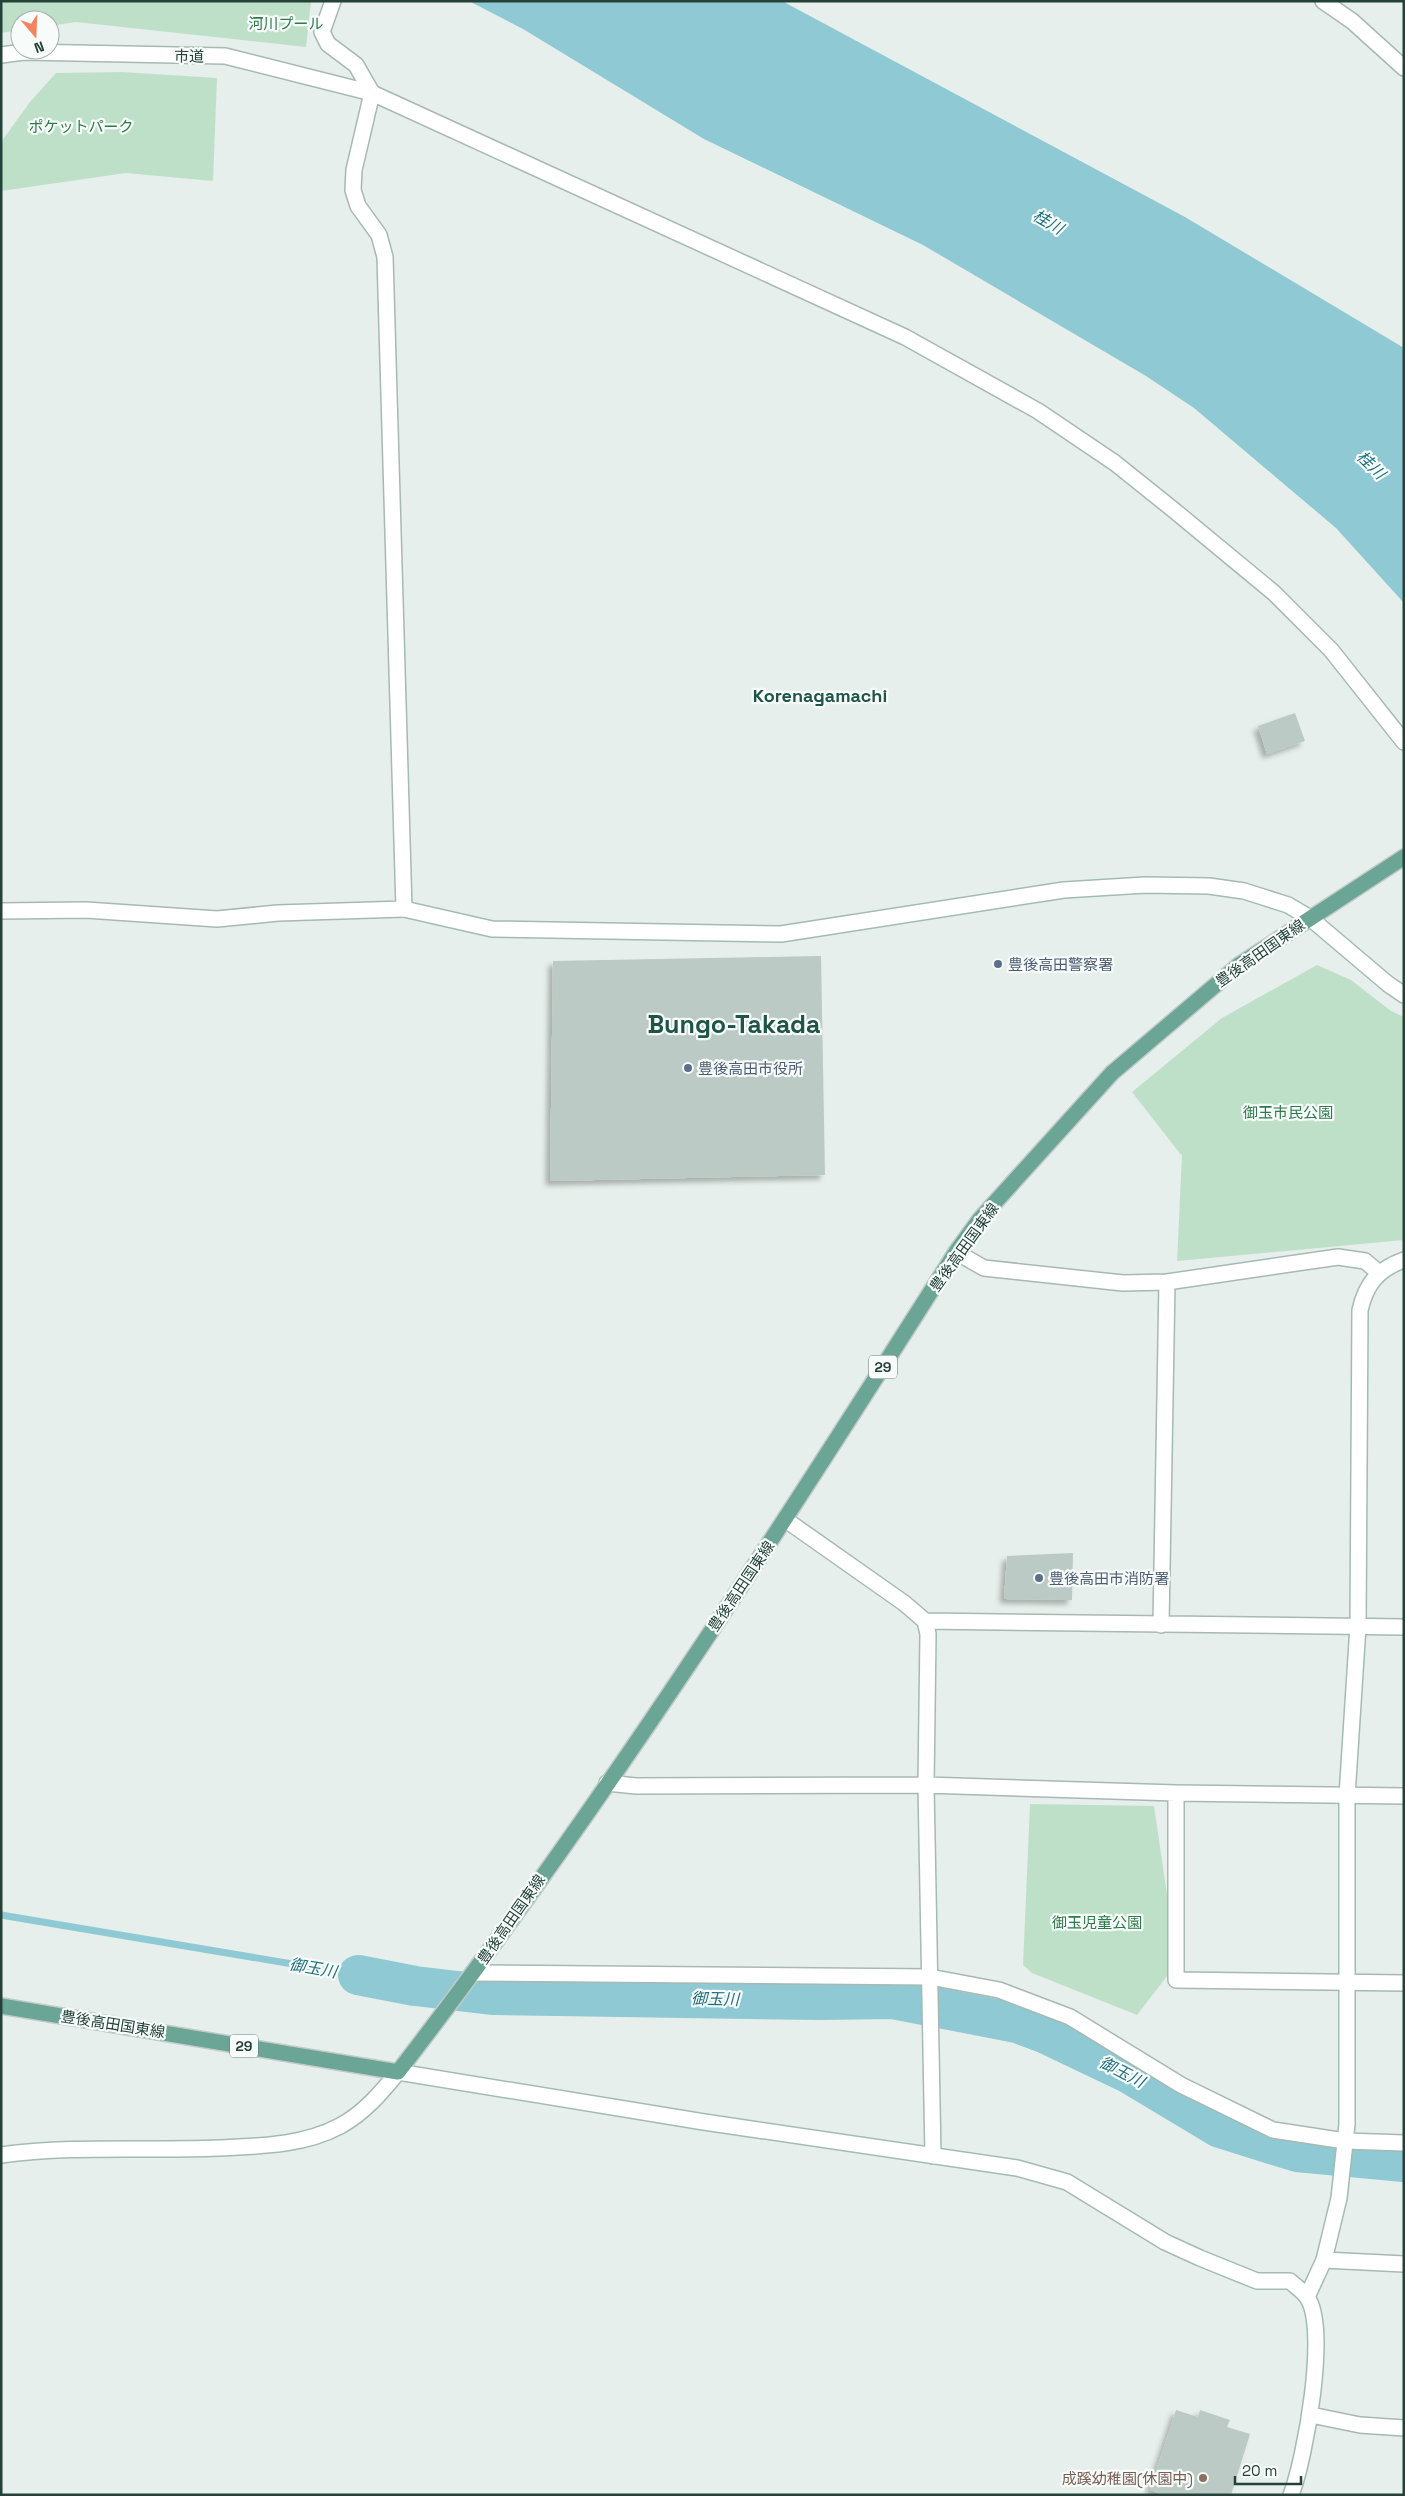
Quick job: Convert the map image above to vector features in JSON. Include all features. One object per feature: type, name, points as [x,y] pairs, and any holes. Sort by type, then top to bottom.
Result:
[{"type":"main road","name":"豊後高田国東線","points":[[1,2006],[398,2072],[472,1975],[607,1783],[786,1520],[956,1252],[980,1219],[1112,1073],[1239,965],[1404,857]]},
{"type":"street","points":[[333,1],[322,32],[328,44],[356,65],[372,93],[354,170],[353,190],[358,206],[379,236],[385,257],[404,908]]},
{"type":"street","points":[[1323,1],[1352,21],[1404,68]]},
{"type":"street","name":"市道","points":[[1,55],[24,52],[225,56],[372,93],[905,336],[1038,411],[1115,463],[1274,593],[1331,650],[1404,742]]},
{"type":"street","points":[[1,911],[86,910],[217,919],[278,913],[404,908],[492,929],[780,934],[1064,890],[1145,885],[1209,886],[1244,891],[1288,906],[1310,918],[1388,984],[1404,995]]},
{"type":"street","points":[[956,1252],[984,1268],[1123,1283],[1167,1282],[1338,1257],[1365,1261],[1378,1272]]},
{"type":"street","points":[[1307,2297],[1324,2260],[1339,2198],[1345,2140],[1347,1796],[1358,1626],[1360,1310],[1364,1295],[1378,1272],[1404,1260]]},
{"type":"street","points":[[1161,1625],[1167,1282]]},
{"type":"street","points":[[786,1520],[904,1602],[925,1621],[928,1634],[926,1785],[933,2156]]},
{"type":"street","points":[[925,1621],[1404,1627]]},
{"type":"street","points":[[607,1783],[636,1786],[926,1785],[1176,1794],[1404,1796]]},
{"type":"street","points":[[1176,1794],[1176,1980],[1404,1983]]},
{"type":"street","points":[[472,1975],[930,1976],[1000,1990],[1070,2017],[1180,2085],[1273,2130],[1345,2140],[1404,2143]]},
{"type":"street","points":[[1,2155],[62,2150],[178,2150],[259,2146],[300,2141],[322,2134],[358,2114],[376,2099],[398,2072],[704,2122],[1017,2168],[1067,2182],[1174,2246],[1257,2281],[1290,2281],[1307,2297],[1316,2329],[1311,2415],[1291,2495]]},
{"type":"street","points":[[1324,2260],[1404,2264]]},
{"type":"street","points":[[1311,2415],[1360,2424],[1404,2428]]},
{"type":"green space","name":"河川プール","points":[[1,1],[311,1],[306,47],[76,22],[60,24],[60,10],[10,10],[10,32],[1,33]]},
{"type":"green space","name":"ポケットパーク","points":[[122,72],[217,78],[213,181],[126,173],[1,191],[1,142],[30,102],[56,73]]},
{"type":"green space","name":"御玉市民公園","points":[[1317,965],[1351,980],[1391,1011],[1404,1017],[1404,1240],[1177,1261],[1182,1156],[1132,1092],[1222,1018]]},
{"type":"green space","name":"御玉児童公園","points":[[1030,1804],[1154,1806],[1177,1963],[1137,2015],[1032,1973],[1023,1965]]},
{"type":"water","name":"桂川","points":[[469,1],[782,1],[1185,217],[1404,348],[1404,603],[1336,528],[1194,408],[1146,376],[923,245],[704,139],[523,29]]},
{"type":"building","points":[[1295,713],[1305,741],[1267,754],[1258,726]]},
{"type":"building","name":"豊後高田市役所","points":[[821,956],[825,1175],[550,1181],[553,961]]},
{"type":"building","name":"豊後高田市消防署","points":[[1073,1553],[1072,1600],[1004,1599],[1007,1556]]},
{"type":"building","points":[[1176,2410],[1198,2417],[1200,2410],[1230,2420],[1227,2427],[1250,2434],[1231,2495],[1164,2495],[1150,2490]]},
{"type":"waterway","name":"御玉川","points":[[1,1915],[358,1975]]},
{"type":"waterway","name":"御玉川","points":[[358,1975],[415,1986],[492,1995],[818,2000],[893,1999],[1017,2023],[1044,2033],[1130,2074],[1220,2128],[1297,2152],[1404,2162]]},
{"type":"place","name":"豊後高田警察署","points":[[998,964]]},
{"type":"place","name":"豊後高田市役所","points":[[688,1068]]},
{"type":"place","name":"豊後高田市消防署","points":[[1039,1578]]},
{"type":"place","name":"成蹊幼稚園(休園中)","points":[[1203,2478]]},
{"type":"district","name":"Korenagamachi","points":[[820,695]]},
{"type":"district","name":"Bungo-Takada","points":[[734,1024]]}]
